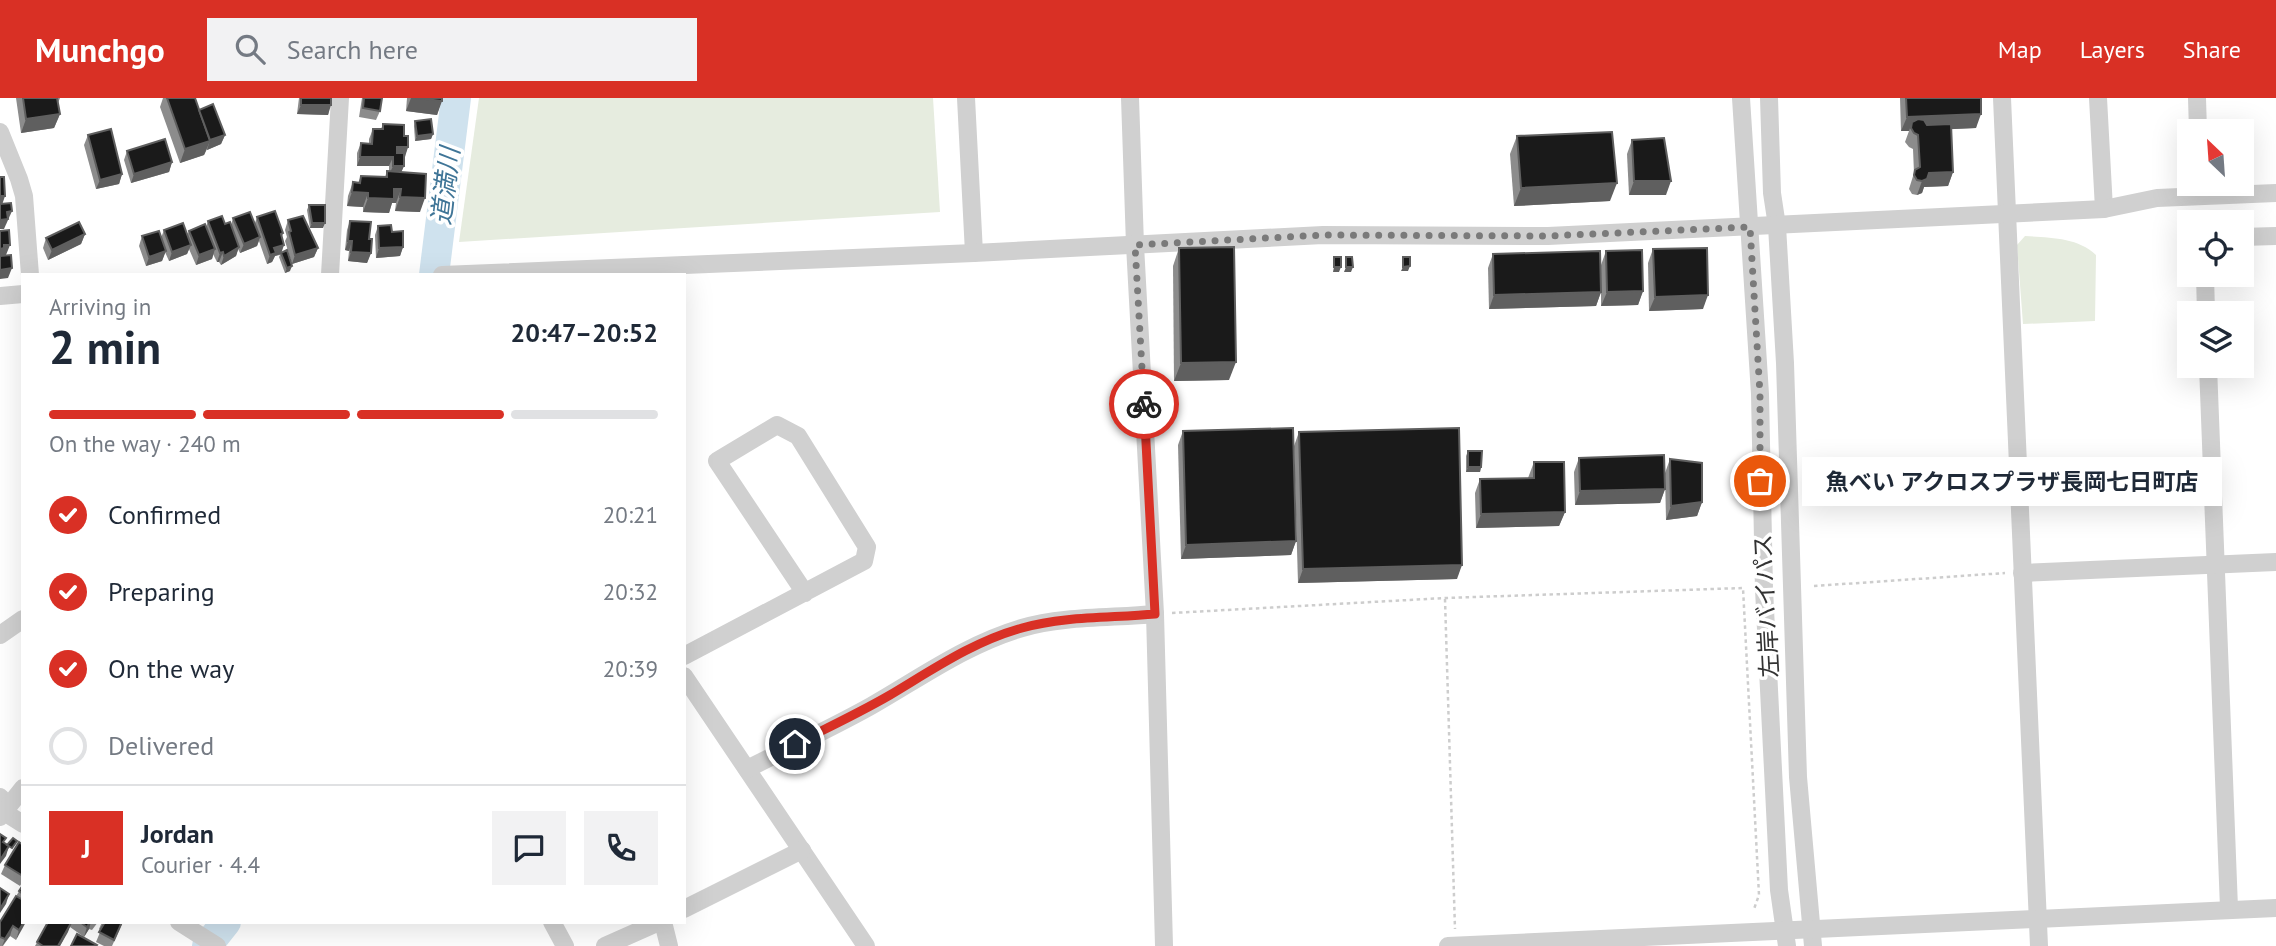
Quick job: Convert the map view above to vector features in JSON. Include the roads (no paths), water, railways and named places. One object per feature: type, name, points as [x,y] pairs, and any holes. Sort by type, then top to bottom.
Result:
[{"type":"street","points":[[330,273],[340,98]]},
{"type":"street","points":[[966,98],[974,253]]},
{"type":"street","points":[[1130,98],[1135,245],[1155,614],[1164,946]]},
{"type":"street","name":"左岸バイパス","points":[[1741,98],[1760,394],[1761,494],[1779,890],[1786,939]]},
{"type":"street","name":"左岸バイパス","points":[[1769,98],[1794,589],[1798,777],[1811,937]]},
{"type":"street","points":[[2002,98],[2039,946]]},
{"type":"street","points":[[2098,98],[2104,209]]},
{"type":"street","points":[[2197,98],[2198,119]]},
{"type":"street","points":[[0,132],[24,196],[30,273]]},
{"type":"street","points":[[2254,192],[2276,193]]},
{"type":"street","points":[[490,273],[1323,235],[1548,236],[1777,226],[2104,209],[2177,194]]},
{"type":"street","points":[[2254,237],[2276,236]]},
{"type":"street","points":[[0,296],[21,295]]},
{"type":"street","points":[[2208,378],[2230,908]]},
{"type":"street","points":[[686,655],[805,593],[864,561],[867,547],[798,436],[777,425],[717,461],[805,593]]},
{"type":"street","points":[[2022,573],[2276,562]]},
{"type":"street","points":[[747,769],[869,707],[967,650],[993,638],[1024,627],[1054,622],[1155,614]]},
{"type":"street","points":[[0,635],[21,620]]},
{"type":"street","points":[[686,679],[866,946]]},
{"type":"street","points":[[21,790],[1,809],[21,823]]},
{"type":"street","points":[[686,908],[802,850]]},
{"type":"street","points":[[1448,946],[1786,939],[2038,918],[2276,908]]},
{"type":"street","points":[[182,924],[217,946]]},
{"type":"street","points":[[553,924],[565,946]]},
{"type":"street","points":[[605,946],[656,924]]},
{"type":"street","points":[[662,924],[669,946]]},
{"type":"waterway","name":"道満川","points":[[434,273],[456,98]]},
{"type":"waterway","name":"道満川","points":[[207,946],[224,924]]},
{"type":"place","name":"魚べい アクロスプラザ長岡七日町店","points":[[1760,481]]}]
